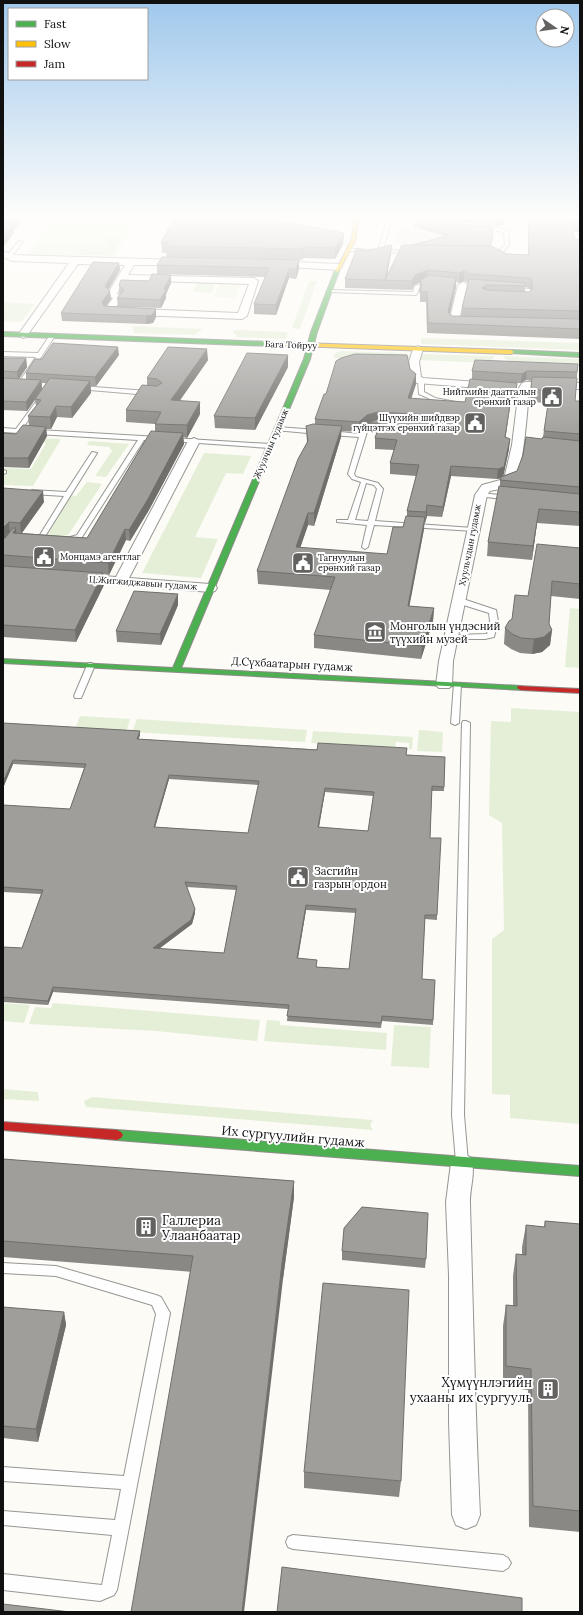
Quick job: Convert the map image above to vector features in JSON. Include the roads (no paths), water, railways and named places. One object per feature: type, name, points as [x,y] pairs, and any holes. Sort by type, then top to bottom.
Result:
[{"type":"main road","name":"Жуулчны гудамж","points":[[176,670],[311,345],[329,291]]},
{"type":"main road","name":"Бага Тойруу","points":[[3,334],[580,355]]},
{"type":"main road","name":"Д.Сүхбаатарын гудамж","points":[[3,660],[580,691]]},
{"type":"main road","name":"Их сургуулийн гудамж","points":[[3,1126],[580,1171]]},
{"type":"street","points":[[23,335],[54,291]]},
{"type":"street","points":[[114,291],[112,295],[118,297],[109,311],[242,316],[251,291]]},
{"type":"street","points":[[461,291],[454,322],[486,323]]},
{"type":"street","points":[[418,349],[414,362],[416,378],[420,381],[501,387]]},
{"type":"street","name":"Хуульчдын гудамж","points":[[450,685],[446,661],[460,601],[481,494],[486,488],[505,484],[510,481],[522,446],[520,388],[526,384],[580,386]]},
{"type":"street","points":[[120,581],[194,442]]},
{"type":"street","name":"Ц.Жигжиджавын гудамж","points":[[70,577],[210,588]]},
{"type":"street","points":[[462,1163],[458,1202],[461,1275],[462,1420],[466,1515]]},
{"type":"lane","points":[[340,291],[415,294],[416,291]]},
{"type":"lane","points":[[514,298],[528,299],[528,291]]},
{"type":"lane","points":[[27,385],[17,384],[52,336]]},
{"type":"lane","points":[[3,354],[39,355]]},
{"type":"lane","points":[[420,381],[421,393],[434,399],[453,402]]},
{"type":"lane","points":[[73,388],[158,394]]},
{"type":"lane","points":[[18,431],[45,393]]},
{"type":"lane","points":[[365,547],[373,523],[380,489],[376,484],[354,478],[351,474],[364,431],[369,427],[385,426]]},
{"type":"lane","points":[[277,429],[363,436]]},
{"type":"lane","points":[[3,430],[270,446]]},
{"type":"lane","points":[[94,453],[68,494],[45,538],[71,539],[80,536],[142,438]]},
{"type":"lane","points":[[352,522],[364,481]]},
{"type":"lane","points":[[25,491],[68,494]]},
{"type":"lane","points":[[481,494],[516,499]]},
{"type":"lane","points":[[339,521],[473,530]]},
{"type":"lane","points":[[451,637],[485,637],[491,635],[494,621],[493,612],[460,601]]},
{"type":"lane","points":[[78,696],[91,665]]},
{"type":"lane","points":[[450,685],[460,723],[458,1115],[462,1163]]},
{"type":"lane","points":[[3,1268],[56,1271],[156,1302],[163,1314],[109,1590],[100,1593],[3,1582]]},
{"type":"lane","points":[[3,1474],[130,1483]]},
{"type":"lane","points":[[3,1518],[122,1528]]},
{"type":"lane","points":[[293,1542],[503,1563]]},
{"type":"place","name":"Нийгмийн даатгалын ерөнхий газар","points":[[552,397]]},
{"type":"place","name":"Шүүхийн шийдвэр гүйцэтгэх ерөнхий газар","points":[[475,423]]},
{"type":"place","name":"Монцамэ агентлаг","points":[[44,557]]},
{"type":"place","name":"Тагнуулын ерөнхий газар","points":[[303,563]]},
{"type":"place","name":"Монголын үндэсний түүхийн музей","points":[[375,632]]},
{"type":"place","name":"Засгийн газрын ордон","points":[[298,877]]},
{"type":"place","name":"Галлериа Улаанбаатар","points":[[146,1227]]},
{"type":"place","name":"Хүмүүнлэгийн ухааны их сургууль","points":[[548,1389]]}]
